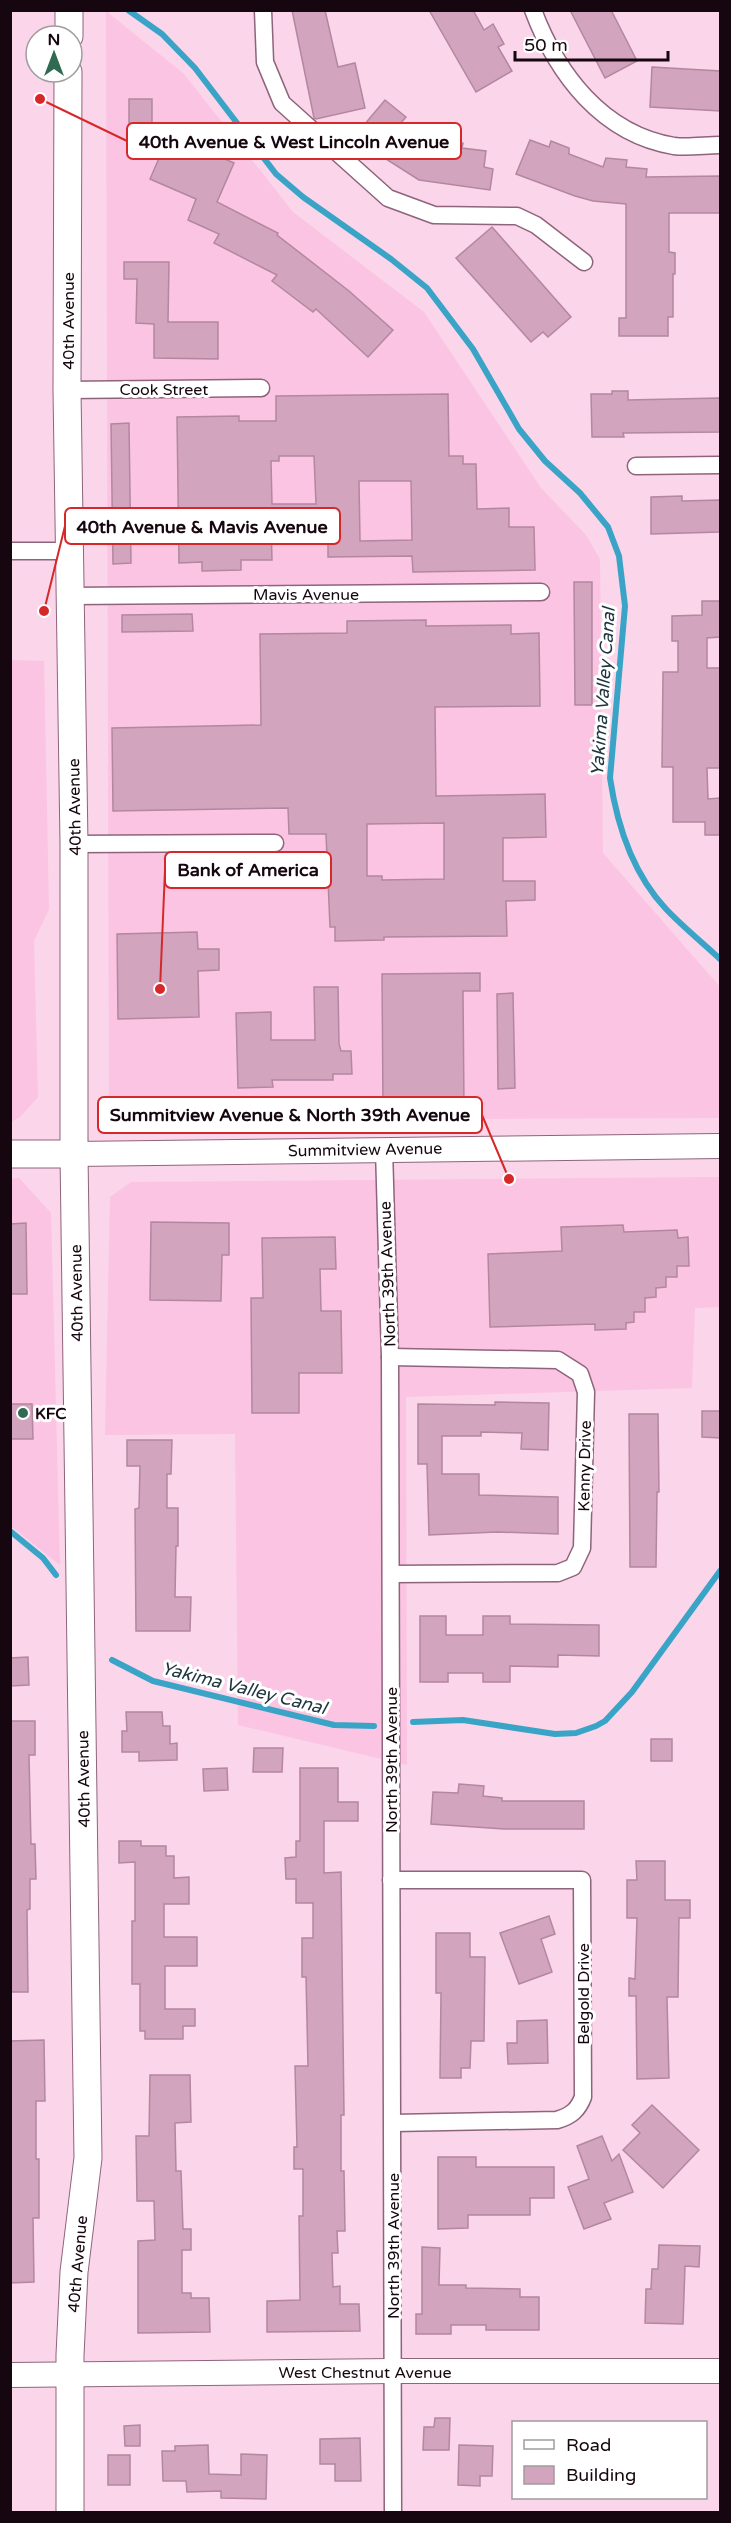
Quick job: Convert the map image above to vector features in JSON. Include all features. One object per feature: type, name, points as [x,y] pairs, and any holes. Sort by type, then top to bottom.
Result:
[{"type":"main road","name":"40th Avenue","points":[[69,84],[67,390],[74,844],[74,1154],[88,2158],[74,2272],[69,2375],[70,2512]]},
{"type":"main road","name":"Summitview Avenue","points":[[10,1154],[74,1154]]},
{"type":"street","points":[[263,10],[265,62],[282,103],[388,198],[434,215],[517,216],[536,225],[584,262]]},
{"type":"street","points":[[533,10],[557,64],[589,102],[608,118],[646,138],[675,146],[720,145]]},
{"type":"street","name":"Cook Street","points":[[67,390],[261,388]]},
{"type":"street","points":[[636,466],[720,465]]},
{"type":"street","points":[[10,551],[70,551]]},
{"type":"street","name":"Mavis Avenue","points":[[70,596],[541,592]]},
{"type":"street","points":[[74,844],[275,843]]},
{"type":"street","name":"Summitview Avenue","points":[[74,1154],[720,1146]]},
{"type":"street","name":"North 39th Avenue","points":[[384,1149],[390,1357],[393,2512]]},
{"type":"street","name":"Kenny Drive","points":[[390,1357],[558,1359],[580,1374],[586,1392],[582,1548],[573,1567],[558,1573],[390,1574]]},
{"type":"street","name":"Belgold Drive","points":[[391,1881],[582,1881],[583,2097],[580,2106],[574,2113],[557,2120],[393,2123]]},
{"type":"street","name":"West Chestnut Avenue","points":[[10,2375],[392,2371],[720,2371]]},
{"type":"shaded area","points":[[106,11],[184,74],[293,212],[424,312],[541,488],[586,535],[600,559],[603,853],[720,987],[720,1118],[138,1120],[109,1109]]},
{"type":"shaded area","points":[[11,660],[44,661],[49,909],[34,941],[38,1097],[20,1117],[11,1122]]},
{"type":"shaded area","points":[[720,1177],[720,1307],[695,1308],[692,1388],[406,1397],[407,1765],[238,1725],[235,1434],[105,1435],[110,1197],[131,1182]]},
{"type":"shaded area","points":[[19,1178],[51,1213],[60,1565],[11,1526],[10,1179]]},
{"type":"building","points":[[292,10],[325,10],[338,67],[355,63],[365,108],[314,118]]},
{"type":"building","points":[[429,10],[473,10],[484,30],[493,24],[504,44],[498,47],[512,71],[476,92]]},
{"type":"building","points":[[570,10],[611,10],[637,61],[605,78]]},
{"type":"building","points":[[652,67],[720,71],[720,111],[650,107]]},
{"type":"building","points":[[129,99],[152,99],[152,124],[129,123]]},
{"type":"building","points":[[385,100],[406,117],[399,125],[434,153],[437,139],[463,143],[462,148],[486,151],[484,167],[493,169],[490,190],[419,180],[353,138]]},
{"type":"building","points":[[169,135],[234,163],[217,202],[278,233],[277,235],[349,291],[393,330],[368,357],[316,309],[313,312],[272,281],[277,275],[214,243],[219,234],[188,220],[196,199],[150,179]]},
{"type":"building","points":[[530,140],[549,147],[551,141],[569,148],[569,154],[603,167],[606,158],[627,160],[626,167],[647,169],[646,177],[720,176],[720,213],[669,213],[669,252],[675,253],[675,274],[673,274],[673,317],[668,317],[668,336],[619,336],[619,318],[626,318],[626,204],[593,201],[516,174]]},
{"type":"building","points":[[492,227],[571,317],[548,337],[543,332],[531,342],[456,258]]},
{"type":"building","points":[[124,262],[169,262],[168,322],[218,322],[218,359],[154,358],[154,324],[136,323],[137,279],[124,279]]},
{"type":"building","points":[[612,391],[628,391],[628,400],[720,398],[720,432],[623,433],[624,437],[592,437],[591,394],[612,394]]},
{"type":"building","points":[[448,394],[449,456],[463,456],[463,464],[476,464],[477,509],[509,508],[509,527],[534,527],[535,570],[413,572],[412,556],[328,557],[328,521],[271,522],[272,560],[241,560],[241,570],[202,571],[202,562],[179,563],[177,417],[239,416],[239,421],[276,421],[276,396]],"holes":[[[279,456],[314,456],[316,504],[272,504],[271,461],[279,461]],[[359,481],[411,481],[412,540],[360,541]]]},
{"type":"building","points":[[129,423],[131,563],[113,564],[111,424]]},
{"type":"building","points":[[682,496],[682,501],[720,500],[720,532],[651,534],[651,497]]},
{"type":"building","points":[[574,582],[592,582],[592,705],[575,705]]},
{"type":"building","points":[[702,601],[720,601],[720,637],[707,638],[707,668],[720,668],[720,768],[707,768],[708,799],[720,798],[720,835],[705,835],[705,822],[673,822],[673,767],[662,767],[663,672],[678,672],[678,641],[672,641],[672,616],[702,615]]},
{"type":"building","points":[[192,614],[193,631],[122,632],[122,615]]},
{"type":"building","points":[[426,620],[426,626],[511,625],[511,634],[539,633],[540,706],[435,707],[436,796],[545,794],[546,837],[503,838],[503,881],[535,881],[535,900],[506,901],[507,936],[384,937],[384,940],[335,941],[335,927],[330,927],[326,834],[289,834],[288,808],[113,811],[112,728],[261,725],[260,634],[347,633],[347,621]],"holes":[[[444,823],[444,879],[382,880],[382,876],[367,876],[367,824]]]},
{"type":"building","points":[[197,932],[198,949],[219,949],[219,970],[198,971],[199,1017],[118,1019],[117,934]]},
{"type":"building","points":[[480,973],[480,991],[463,991],[464,1107],[383,1107],[382,974]]},
{"type":"building","points":[[314,987],[338,987],[339,1044],[341,1051],[351,1051],[352,1074],[333,1074],[333,1080],[272,1080],[273,1087],[238,1088],[236,1013],[271,1012],[271,1040],[315,1040]]},
{"type":"building","points":[[513,993],[515,1088],[498,1089],[497,994]]},
{"type":"building","points":[[151,1222],[229,1223],[229,1255],[222,1255],[221,1301],[150,1300]]},
{"type":"building","points":[[26,1223],[27,1294],[10,1294],[10,1224]]},
{"type":"building","points":[[623,1225],[624,1232],[677,1230],[678,1238],[688,1237],[689,1266],[677,1266],[677,1277],[666,1277],[666,1287],[656,1288],[656,1297],[645,1298],[645,1312],[634,1312],[634,1322],[626,1323],[626,1329],[595,1330],[595,1324],[490,1327],[488,1254],[562,1251],[561,1227]]},
{"type":"building","points":[[335,1237],[336,1269],[320,1269],[321,1311],[341,1311],[342,1373],[299,1373],[299,1413],[252,1413],[251,1298],[263,1298],[262,1238]]},
{"type":"building","points":[[495,1402],[549,1403],[548,1450],[521,1449],[522,1433],[481,1432],[481,1436],[442,1436],[442,1474],[479,1474],[479,1495],[558,1497],[558,1534],[497,1532],[429,1535],[427,1464],[418,1464],[418,1404],[495,1405]]},
{"type":"building","points":[[10,1404],[32,1404],[33,1439],[10,1439]]},
{"type":"building","points":[[702,1411],[720,1411],[720,1438],[702,1437]]},
{"type":"building","points":[[629,1414],[658,1414],[659,1492],[657,1492],[656,1567],[630,1567]]},
{"type":"building","points":[[127,1440],[172,1440],[171,1474],[167,1474],[167,1508],[178,1508],[175,1597],[191,1597],[190,1631],[136,1631],[135,1509],[139,1508],[140,1466],[127,1466]]},
{"type":"building","points":[[420,1616],[446,1616],[446,1635],[483,1635],[483,1616],[510,1616],[510,1624],[599,1625],[599,1656],[558,1655],[558,1667],[510,1666],[510,1682],[483,1682],[483,1673],[448,1673],[448,1682],[420,1682]]},
{"type":"building","points":[[28,1657],[29,1685],[10,1686],[10,1658]]},
{"type":"building","points":[[126,1712],[162,1712],[163,1726],[170,1726],[170,1744],[177,1743],[177,1760],[139,1761],[139,1752],[122,1752],[122,1731],[127,1731]]},
{"type":"building","points":[[10,1721],[35,1721],[35,1755],[29,1755],[31,1844],[35,1844],[36,1879],[30,1879],[30,1909],[27,1910],[28,1992],[10,1992]]},
{"type":"building","points":[[651,1739],[672,1739],[672,1761],[651,1761]]},
{"type":"building","points":[[254,1748],[283,1748],[282,1772],[253,1772]]},
{"type":"building","points":[[227,1768],[228,1790],[204,1791],[203,1769]]},
{"type":"building","points":[[300,1768],[338,1768],[338,1802],[358,1802],[358,1821],[324,1821],[324,1873],[341,1872],[344,2115],[341,2115],[341,2171],[344,2171],[345,2231],[337,2231],[338,2253],[332,2253],[333,2287],[340,2286],[340,2304],[359,2304],[360,2331],[267,2332],[267,2301],[300,2300],[299,2216],[303,2216],[303,2169],[294,2169],[294,2147],[297,2147],[295,2066],[308,2066],[306,1977],[302,1977],[302,1938],[313,1938],[313,1903],[296,1903],[296,1879],[286,1879],[285,1858],[296,1857],[296,1841],[300,1841]]},
{"type":"building","points":[[459,1784],[484,1786],[483,1796],[502,1798],[502,1801],[584,1801],[584,1829],[504,1829],[431,1824],[433,1792],[458,1793]]},
{"type":"building","points":[[119,1841],[141,1841],[141,1846],[166,1846],[166,1856],[174,1856],[174,1878],[189,1877],[189,1904],[164,1904],[164,1937],[197,1937],[197,1966],[165,1966],[165,2009],[195,2009],[195,2026],[183,2026],[183,2039],[145,2039],[145,2031],[140,2031],[140,1984],[132,1984],[135,1862],[119,1863]]},
{"type":"building","points":[[636,1861],[665,1861],[665,1900],[690,1900],[690,1918],[679,1918],[678,1997],[667,1997],[669,2078],[637,2079],[636,1996],[629,1996],[629,1978],[635,1979],[637,1918],[627,1918],[627,1880],[637,1880]]},
{"type":"building","points":[[549,1916],[555,1934],[541,1939],[552,1972],[519,1984],[500,1933]]},
{"type":"building","points":[[436,1933],[470,1933],[470,1957],[485,1957],[484,2041],[471,2041],[470,2068],[461,2068],[461,2078],[440,2078],[441,1993],[436,1993]]},
{"type":"building","points":[[547,2020],[548,2063],[508,2064],[507,2043],[517,2043],[517,2021]]},
{"type":"building","points":[[44,2040],[45,2101],[36,2101],[39,2218],[33,2218],[34,2282],[10,2283],[10,2041]]},
{"type":"building","points":[[150,2075],[190,2075],[191,2122],[175,2123],[176,2171],[181,2171],[183,2229],[191,2229],[191,2250],[182,2250],[182,2293],[191,2293],[191,2298],[209,2298],[210,2332],[138,2333],[138,2241],[155,2240],[154,2201],[137,2201],[136,2136],[149,2136]]},
{"type":"building","points":[[652,2105],[699,2150],[663,2188],[623,2150],[640,2133],[632,2125]]},
{"type":"building","points":[[602,2136],[612,2161],[619,2154],[633,2192],[604,2203],[611,2219],[584,2229],[568,2187],[589,2179],[577,2146]]},
{"type":"building","points":[[438,2157],[476,2157],[476,2167],[554,2167],[554,2198],[530,2198],[530,2215],[468,2215],[468,2228],[438,2229]]},
{"type":"building","points":[[659,2245],[700,2246],[699,2267],[685,2266],[683,2324],[645,2323],[646,2289],[651,2289],[652,2269],[658,2269]]},
{"type":"building","points":[[422,2247],[440,2248],[439,2285],[520,2289],[520,2297],[539,2297],[539,2330],[486,2330],[486,2325],[451,2325],[451,2334],[416,2334],[416,2314],[422,2314]]},
{"type":"building","points":[[435,2418],[450,2418],[449,2450],[423,2450],[424,2427],[434,2427]]},
{"type":"building","points":[[140,2425],[140,2446],[125,2446],[124,2426]]},
{"type":"building","points":[[360,2438],[361,2481],[335,2481],[335,2464],[320,2464],[320,2439]]},
{"type":"building","points":[[208,2445],[209,2474],[241,2475],[241,2454],[267,2455],[266,2499],[221,2498],[221,2491],[187,2492],[186,2481],[163,2481],[162,2451],[175,2451],[175,2446]]},
{"type":"building","points":[[459,2445],[493,2446],[492,2476],[480,2476],[480,2486],[458,2485]]},
{"type":"building","points":[[108,2455],[130,2455],[130,2485],[108,2485]]},
{"type":"waterway","name":"Yakima Valley Canal","points":[[128,10],[162,34],[195,68],[276,174],[303,197],[391,259],[427,288],[473,349],[519,429],[545,461],[580,493],[608,527],[619,556],[625,606],[610,778],[617,813],[628,848],[654,895],[673,916],[720,959]]},
{"type":"waterway","name":"Yakima Valley Canal","points":[[10,1531],[43,1558],[56,1575]]},
{"type":"waterway","name":"Yakima Valley Canal","points":[[413,1722],[463,1720],[555,1734],[576,1733],[596,1726],[605,1721],[632,1692],[720,1571]]},
{"type":"waterway","name":"Yakima Valley Canal","points":[[112,1660],[153,1681],[334,1725],[374,1726]]},
{"type":"place","name":"40th Avenue & West Lincoln Avenue","points":[[40,99]]},
{"type":"place","name":"40th Avenue & Mavis Avenue","points":[[44,611]]},
{"type":"place","name":"Bank of America","points":[[160,989]]},
{"type":"place","name":"Summitview Avenue & North 39th Avenue","points":[[509,1179]]},
{"type":"place","name":"KFC","points":[[23,1413]]}]
